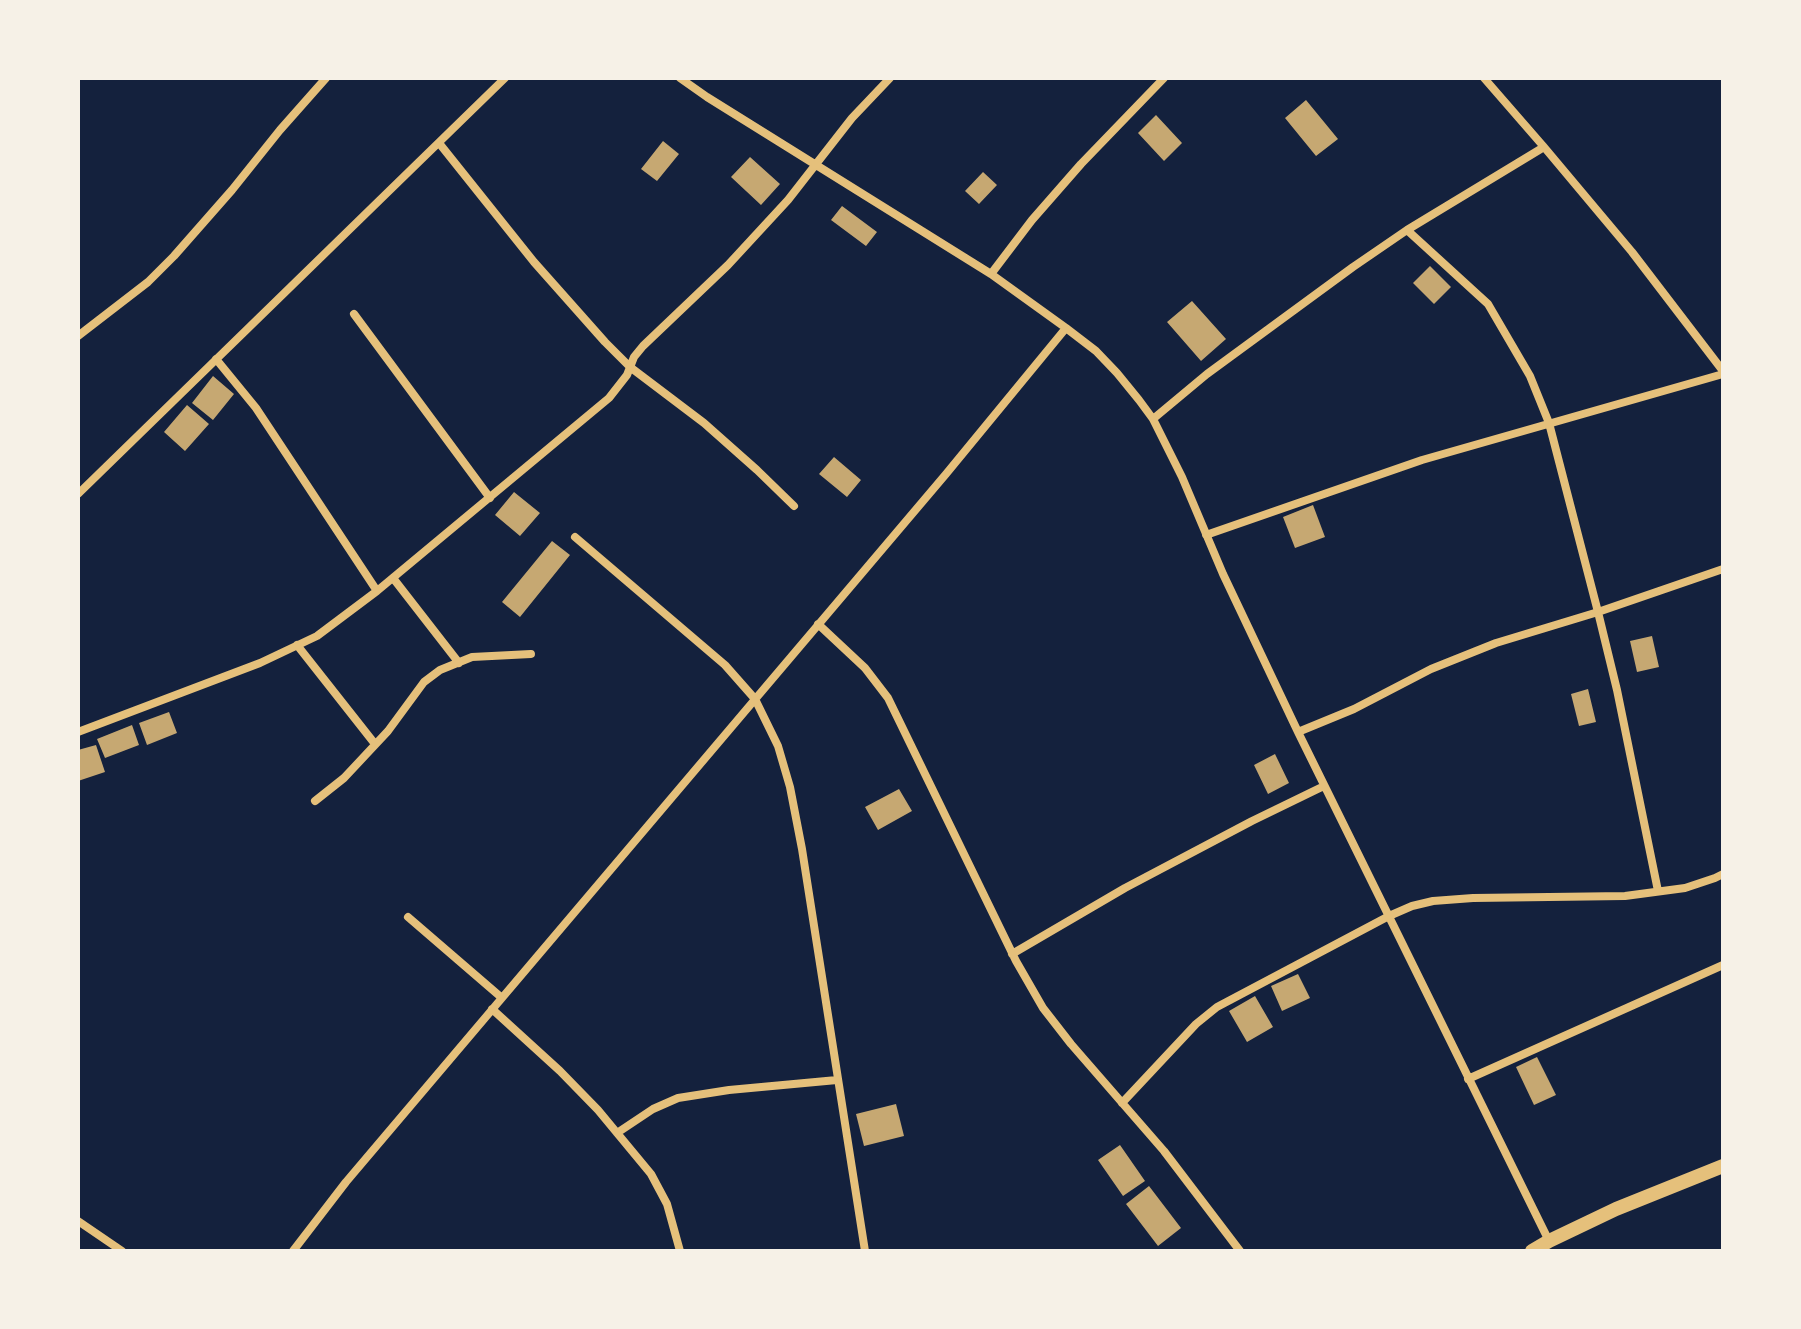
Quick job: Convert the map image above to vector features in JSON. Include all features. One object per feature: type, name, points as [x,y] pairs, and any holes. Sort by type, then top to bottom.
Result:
[{"type":"main road","points":[[1532,1251],[1616,1209],[1723,1166]]},
{"type":"street","points":[[78,336],[148,282],[174,256],[326,78]]},
{"type":"street","points":[[78,494],[505,78]]},
{"type":"street","points":[[680,78],[991,274],[1066,328],[1096,351],[1153,419],[1324,786],[1549,1241]]},
{"type":"street","points":[[78,732],[260,663],[317,636],[377,591],[609,398],[627,375],[634,357],[643,346],[728,265],[788,200],[852,118],[890,78]]},
{"type":"street","points":[[991,274],[1032,220],[1081,164],[1164,78]]},
{"type":"street","points":[[1206,535],[1422,460],[1626,404],[1723,373],[1632,252],[1484,78]]},
{"type":"street","points":[[439,143],[534,262],[605,342],[630,367],[704,423],[794,506]]},
{"type":"street","points":[[1153,419],[1207,374],[1353,267],[1407,230],[1544,147]]},
{"type":"street","points":[[1407,230],[1488,304],[1530,376],[1549,423],[1617,690],[1658,891]]},
{"type":"street","points":[[354,314],[490,498]]},
{"type":"street","points":[[293,1251],[346,1182],[1066,328]]},
{"type":"street","points":[[216,359],[256,408],[377,591]]},
{"type":"street","points":[[575,537],[725,665],[755,699],[778,746],[802,849],[865,1251]]},
{"type":"street","points":[[1298,732],[1483,648],[1723,569]]},
{"type":"street","points":[[393,578],[459,663]]},
{"type":"street","points":[[818,624],[865,668],[888,698],[1012,954],[1043,1008],[1164,1151],[1240,1251]]},
{"type":"street","points":[[297,645],[375,744]]},
{"type":"street","points":[[315,801],[344,778],[388,731],[424,682],[440,670],[472,657],[531,654]]},
{"type":"street","points":[[1012,954],[1139,881],[1324,786]]},
{"type":"street","points":[[1122,1103],[1196,1024],[1217,1007],[1412,906],[1473,898],[1625,896],[1685,888],[1723,874]]},
{"type":"street","points":[[408,917],[502,998]]},
{"type":"street","points":[[1468,1079],[1723,965]]},
{"type":"street","points":[[492,1009],[598,1110],[651,1174],[667,1204],[680,1251]]},
{"type":"street","points":[[617,1133],[653,1109],[678,1098],[837,1080]]},
{"type":"street","points":[[78,1221],[122,1251]]},
{"type":"building","points":[[1306,100],[1338,139],[1316,156],[1285,118]]},
{"type":"building","points":[[1156,115],[1182,143],[1164,161],[1138,133]]},
{"type":"building","points":[[663,141],[679,154],[657,181],[641,169]]},
{"type":"building","points":[[750,157],[780,184],[761,205],[731,177]]},
{"type":"building","points":[[983,172],[997,185],[979,204],[965,191]]},
{"type":"building","points":[[842,206],[877,232],[866,246],[831,220]]},
{"type":"building","points":[[1430,266],[1451,287],[1434,304],[1413,283]]},
{"type":"building","points":[[1192,301],[1226,339],[1201,361],[1167,322]]},
{"type":"building","points":[[213,376],[234,394],[213,420],[192,403]]},
{"type":"building","points":[[187,405],[209,424],[185,451],[164,432]]},
{"type":"building","points":[[834,457],[861,480],[847,497],[819,474]]},
{"type":"building","points":[[514,492],[540,513],[520,536],[495,515]]},
{"type":"building","points":[[1313,505],[1325,537],[1295,548],[1283,517]]},
{"type":"building","points":[[552,541],[570,555],[520,617],[502,602]]},
{"type":"building","points":[[1652,636],[1659,667],[1637,672],[1630,641]]},
{"type":"building","points":[[1588,689],[1596,722],[1579,726],[1571,694]]},
{"type":"building","points":[[169,712],[177,733],[147,745],[139,723]]},
{"type":"building","points":[[132,725],[139,745],[105,758],[97,739]]},
{"type":"building","points":[[96,745],[105,772],[78,781],[78,750]]},
{"type":"building","points":[[1275,754],[1289,783],[1268,794],[1254,765]]},
{"type":"building","points":[[899,789],[912,811],[878,830],[865,807]]},
{"type":"building","points":[[1298,974],[1310,998],[1282,1011],[1271,986]]},
{"type":"building","points":[[1255,996],[1273,1027],[1247,1042],[1229,1011]]},
{"type":"building","points":[[1537,1057],[1556,1095],[1534,1105],[1516,1067]]},
{"type":"building","points":[[896,1104],[904,1136],[864,1146],[856,1114]]},
{"type":"building","points":[[1120,1145],[1145,1181],[1123,1196],[1098,1160]]},
{"type":"building","points":[[1149,1186],[1181,1228],[1158,1246],[1126,1204]]}]
